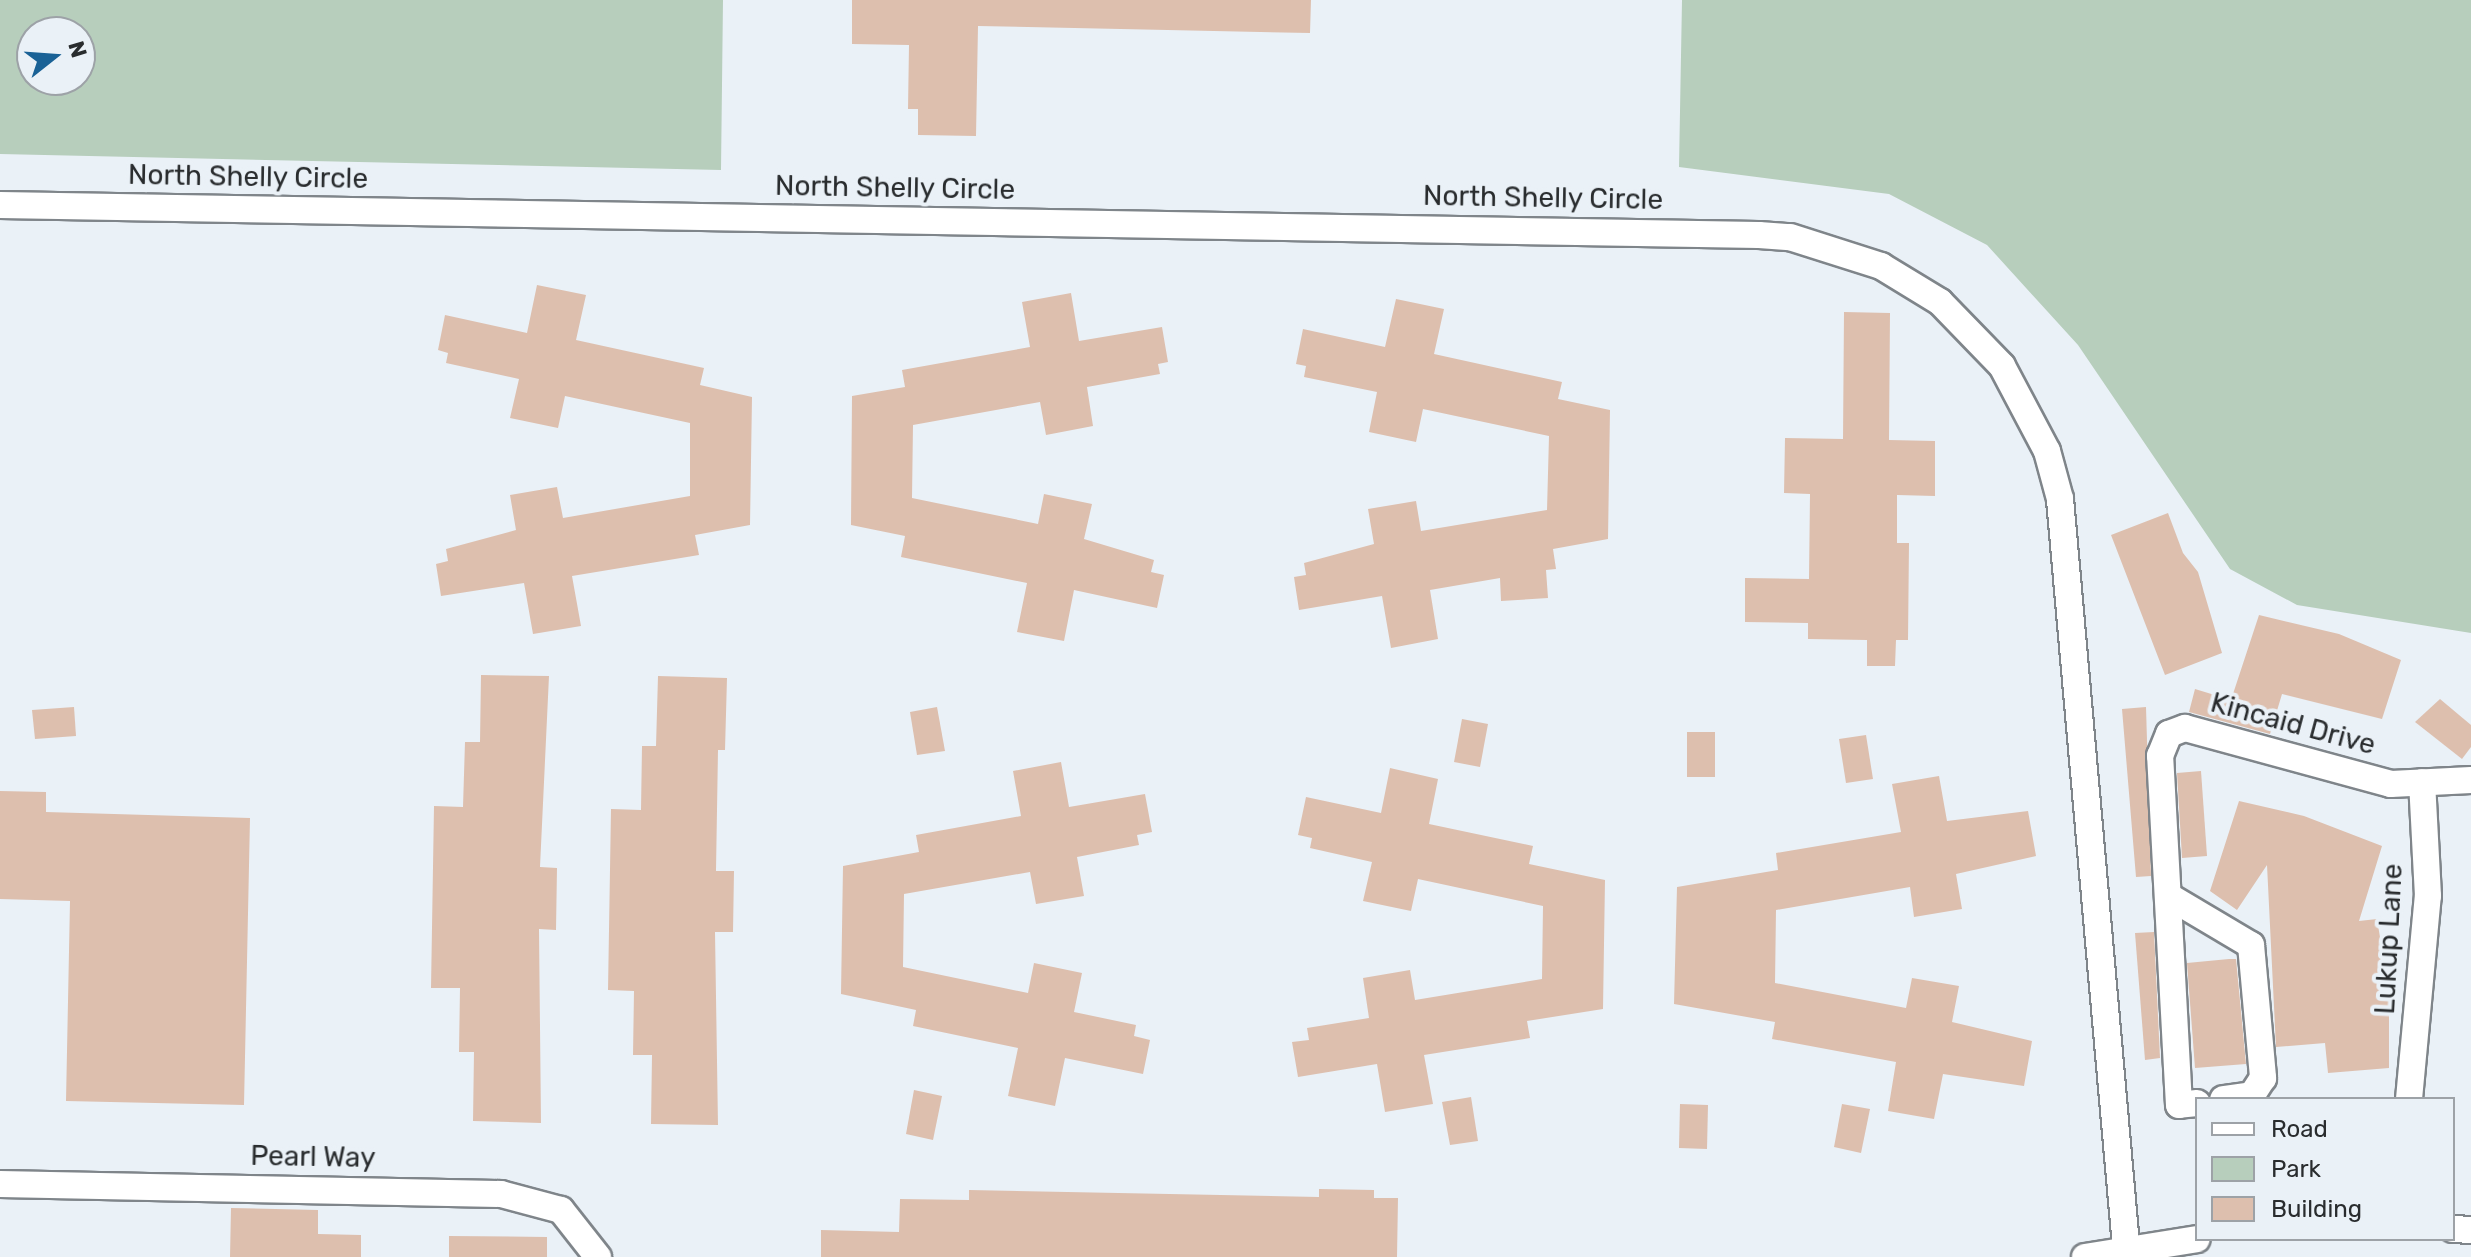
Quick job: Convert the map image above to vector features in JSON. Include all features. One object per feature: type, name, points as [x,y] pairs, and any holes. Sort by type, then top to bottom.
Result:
[{"type":"street","name":"North Shelly Circle","points":[[0,205],[1790,237],[1859,257],[1940,302],[2002,366],[2047,451],[2069,564],[2127,1254]]},
{"type":"street","name":"Kincaid Drive","points":[[2195,1103],[2179,1105],[2160,756],[2169,734],[2185,728],[2391,784],[2471,780]]},
{"type":"street","name":"Lukup Lane","points":[[2409,1097],[2428,896],[2422,782]]},
{"type":"street","points":[[2170,897],[2251,945],[2263,1078],[2252,1095],[2238,1097]]},
{"type":"street","name":"Pearl Way","points":[[0,1184],[501,1194],[561,1210],[598,1257]]},
{"type":"street","points":[[2085,1257],[2127,1254],[2195,1239]]},
{"type":"green space","points":[[0,0],[723,0],[721,170],[0,154]]},
{"type":"green space","points":[[1682,0],[2471,0],[2471,633],[2297,605],[2230,569],[2078,345],[1987,245],[1889,194],[1679,167]]},
{"type":"building","points":[[852,0],[1311,0],[1310,33],[978,26],[976,136],[918,135],[918,109],[908,109],[909,45],[852,44]]},
{"type":"building","points":[[537,285],[586,295],[576,340],[704,368],[700,385],[752,397],[750,525],[695,535],[699,555],[572,576],[581,626],[533,634],[524,583],[441,596],[436,564],[448,561],[446,549],[516,530],[510,495],[557,487],[563,518],[690,496],[690,423],[565,396],[558,428],[510,418],[519,379],[446,363],[448,353],[438,350],[445,315],[527,333]]},
{"type":"building","points":[[1071,293],[1079,341],[1162,327],[1168,362],[1158,364],[1160,374],[1087,387],[1093,426],[1046,435],[1040,402],[913,425],[912,498],[1038,524],[1044,494],[1092,504],[1084,539],[1154,560],[1151,572],[1164,575],[1157,608],[1074,590],[1064,641],[1017,632],[1027,583],[901,557],[905,536],[851,525],[852,396],[905,387],[902,370],[1030,347],[1022,302]]},
{"type":"building","points":[[1396,299],[1444,309],[1434,354],[1562,382],[1558,399],[1610,410],[1608,539],[1553,549],[1556,569],[1546,570],[1548,598],[1501,601],[1500,578],[1430,590],[1438,639],[1391,648],[1382,596],[1299,610],[1294,577],[1306,575],[1304,563],[1374,544],[1368,509],[1416,501],[1421,531],[1547,510],[1549,436],[1423,409],[1416,442],[1369,432],[1377,392],[1304,377],[1306,366],[1296,364],[1303,329],[1385,347]]},
{"type":"building","points":[[1844,312],[1890,313],[1889,440],[1935,441],[1935,496],[1897,495],[1897,543],[1909,543],[1908,640],[1896,640],[1895,666],[1867,666],[1867,640],[1808,639],[1808,623],[1745,622],[1745,578],[1809,579],[1810,494],[1784,493],[1785,438],[1843,439]]},
{"type":"building","points":[[2168,513],[2183,553],[2198,572],[2222,653],[2165,675],[2111,535]]},
{"type":"building","points":[[2259,615],[2339,634],[2401,660],[2382,719],[2282,694],[2270,734],[2189,712],[2195,689],[2231,700]]},
{"type":"building","points":[[481,675],[549,676],[540,867],[557,868],[556,930],[539,929],[541,1123],[473,1121],[474,1052],[459,1052],[460,988],[431,988],[434,806],[463,807],[465,742],[480,742]]},
{"type":"building","points":[[658,676],[727,678],[725,750],[718,750],[716,871],[734,871],[733,932],[715,932],[718,1125],[651,1124],[652,1055],[633,1055],[634,991],[608,990],[611,809],[641,810],[642,746],[656,746]]},
{"type":"building","points":[[2440,699],[2471,725],[2471,747],[2462,759],[2415,722]]},
{"type":"building","points":[[74,707],[76,736],[35,739],[32,710]]},
{"type":"building","points":[[937,707],[945,751],[917,755],[910,712]]},
{"type":"building","points":[[2146,707],[2151,876],[2136,877],[2122,709]]},
{"type":"building","points":[[1462,719],[1488,724],[1480,767],[1454,762]]},
{"type":"building","points":[[1687,732],[1715,732],[1715,777],[1687,777]]},
{"type":"building","points":[[1866,735],[1873,779],[1846,783],[1839,739]]},
{"type":"building","points":[[1061,762],[1069,807],[1145,794],[1152,832],[1137,835],[1139,845],[1077,857],[1084,896],[1036,904],[1030,872],[904,894],[903,967],[1028,993],[1034,963],[1082,973],[1074,1012],[1136,1025],[1134,1036],[1150,1040],[1143,1074],[1065,1058],[1055,1106],[1008,1096],[1018,1048],[913,1026],[916,1010],[841,994],[843,866],[919,852],[916,835],[1021,816],[1013,771]]},
{"type":"building","points":[[1390,768],[1438,779],[1429,824],[1533,846],[1529,864],[1605,880],[1603,1009],[1527,1021],[1530,1038],[1424,1055],[1433,1104],[1385,1112],[1377,1064],[1298,1077],[1292,1042],[1309,1040],[1307,1028],[1369,1018],[1363,978],[1410,970],[1415,1000],[1542,979],[1543,906],[1418,879],[1411,911],[1363,901],[1372,862],[1310,848],[1312,838],[1298,835],[1306,797],[1381,813]]},
{"type":"building","points":[[2201,771],[2207,856],[2182,858],[2177,773]]},
{"type":"building","points":[[1939,776],[1947,821],[2028,811],[2036,856],[1956,874],[1962,909],[1914,917],[1910,887],[1776,910],[1775,983],[1906,1008],[1912,978],[1959,986],[1952,1022],[2032,1041],[2024,1086],[1943,1074],[1934,1119],[1888,1111],[1896,1062],[1772,1039],[1775,1022],[1674,1004],[1677,887],[1778,870],[1776,853],[1901,832],[1892,784]]},
{"type":"building","points":[[0,791],[46,792],[46,812],[250,818],[244,1105],[66,1101],[70,901],[0,899]]},
{"type":"building","points":[[2239,801],[2304,816],[2382,846],[2359,921],[2377,919],[2389,992],[2389,1068],[2328,1073],[2325,1043],[2276,1047],[2267,865],[2237,910],[2210,891]]},
{"type":"building","points":[[2154,932],[2160,1058],[2145,1060],[2135,933]]},
{"type":"building","points":[[2236,959],[2246,1064],[2195,1068],[2187,963]]},
{"type":"building","points":[[914,1090],[942,1096],[933,1140],[906,1134]]},
{"type":"building","points":[[1471,1097],[1478,1141],[1450,1145],[1442,1102]]},
{"type":"building","points":[[1680,1104],[1708,1105],[1707,1149],[1679,1148]]},
{"type":"building","points":[[1842,1104],[1870,1109],[1861,1153],[1834,1147]]},
{"type":"building","points":[[1319,1189],[1374,1190],[1374,1198],[1398,1198],[1397,1257],[821,1257],[821,1230],[899,1232],[900,1199],[969,1200],[969,1190],[1319,1197]]},
{"type":"building","points":[[231,1208],[318,1210],[318,1234],[361,1235],[361,1257],[230,1257]]},
{"type":"building","points":[[449,1236],[547,1237],[547,1257],[449,1257]]}]
